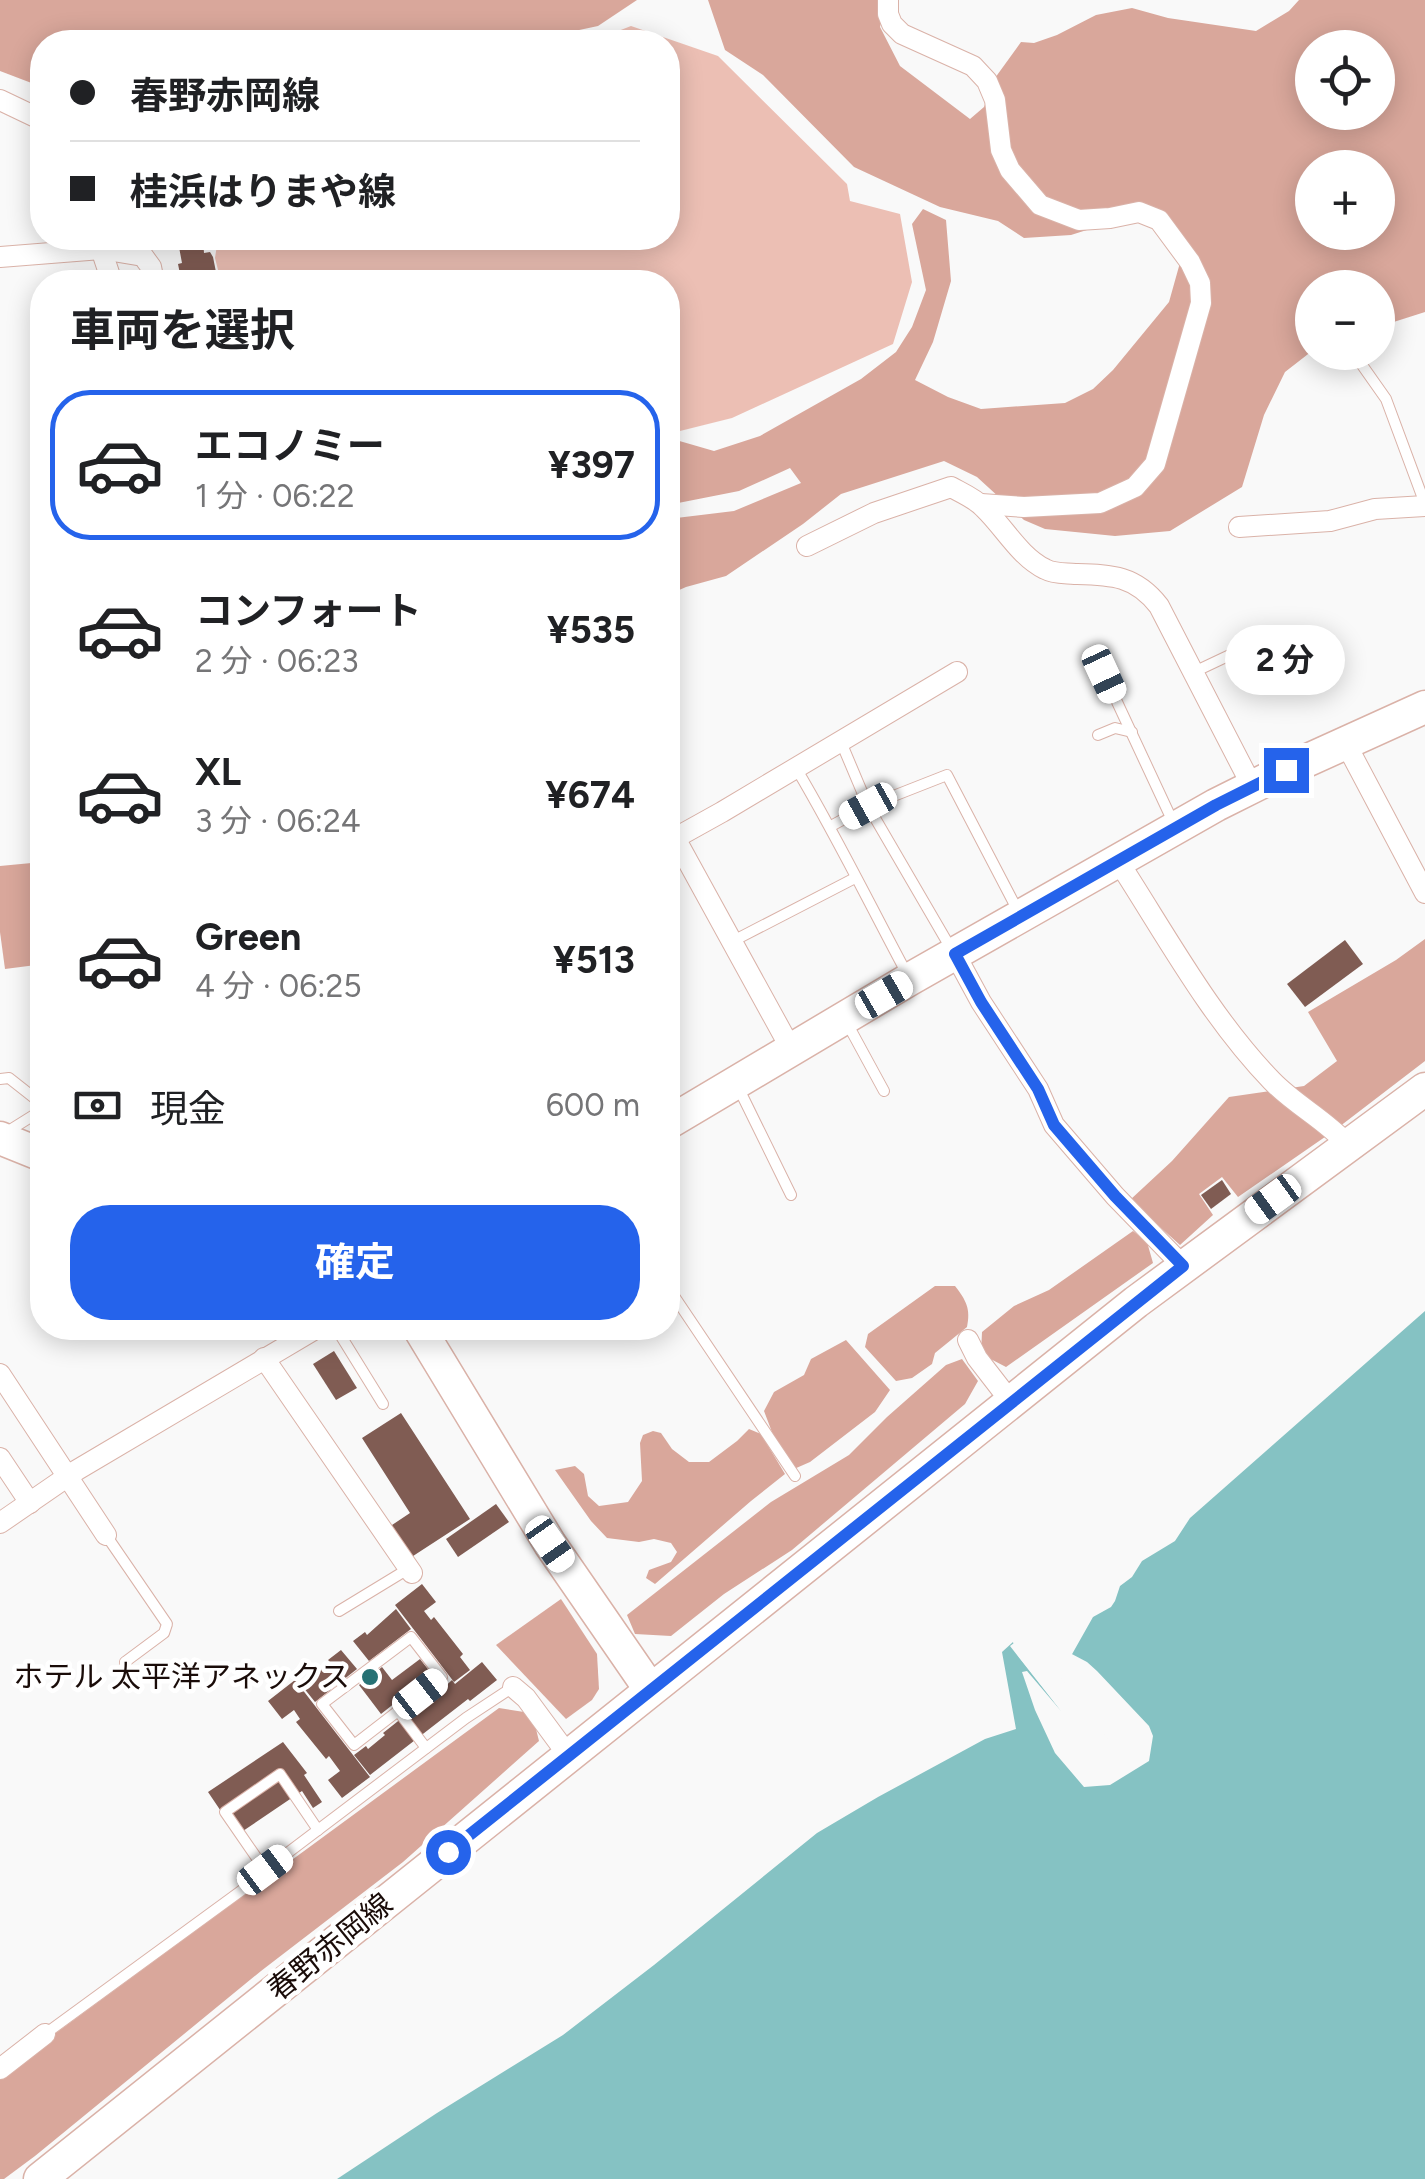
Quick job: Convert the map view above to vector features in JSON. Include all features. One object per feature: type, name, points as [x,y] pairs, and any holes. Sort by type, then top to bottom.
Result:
[{"type":"main road","points":[[680,1116],[1252,786],[1425,706]]},
{"type":"main road","name":"春野赤岡線","points":[[40,2179],[1183,1266],[1425,1089]]},
{"type":"main road","points":[[2,1139],[30,1150]]},
{"type":"main road","points":[[425,1340],[550,1544],[650,1689]]},
{"type":"street","points":[[888,0],[892,24],[902,34],[973,66],[987,81],[995,100],[1001,150],[1010,170],[1040,205],[1079,220],[1139,212],[1159,220],[1190,262],[1200,283],[1201,303],[1155,464],[1135,486],[1100,503],[1024,507],[981,504]]},
{"type":"street","points":[[0,100],[30,114]]},
{"type":"street","points":[[0,257],[50,250]]},
{"type":"street","points":[[124,250],[143,256],[152,270]]},
{"type":"street","points":[[807,546],[874,512],[951,487],[981,504],[1031,560],[1046,570],[1108,575],[1147,590],[1252,786]]},
{"type":"street","points":[[1240,527],[1330,521],[1375,510],[1425,505]]},
{"type":"street","points":[[680,835],[957,672]]},
{"type":"street","points":[[1346,744],[1425,893]]},
{"type":"street","points":[[680,855],[791,1049]]},
{"type":"street","points":[[1118,861],[1217,1016],[1271,1080],[1300,1107],[1335,1130],[1348,1145]]},
{"type":"street","points":[[955,954],[1038,1089],[1054,1125],[1183,1266]]},
{"type":"street","points":[[0,1523],[68,1476],[296,1340]]},
{"type":"street","points":[[968,1340],[1011,1402]]},
{"type":"street","points":[[264,1358],[410,1570]]},
{"type":"street","points":[[0,1374],[106,1535]]},
{"type":"street","points":[[0,1458],[30,1503]]},
{"type":"street","points":[[513,1687],[526,1698],[568,1755]]},
{"type":"street","points":[[0,2069],[44,2034]]},
{"type":"lane","points":[[1366,370],[1386,399],[1425,505]]},
{"type":"lane","points":[[1193,672],[1249,646]]},
{"type":"lane","points":[[1104,674],[1176,828]]},
{"type":"lane","points":[[1098,735],[1116,728],[1132,732]]},
{"type":"lane","points":[[840,742],[868,806],[955,954]]},
{"type":"lane","points":[[796,768],[831,826],[910,980]]},
{"type":"lane","points":[[831,826],[868,806],[947,775],[1021,916]]},
{"type":"lane","points":[[732,942],[856,878]]},
{"type":"lane","points":[[844,1018],[884,1091]]},
{"type":"lane","points":[[0,1078],[9,1078],[30,1096]]},
{"type":"lane","points":[[736,1081],[791,1195]]},
{"type":"lane","points":[[2,1139],[30,1116]]},
{"type":"lane","points":[[680,1305],[795,1476]]},
{"type":"lane","points":[[344,1340],[384,1404]]},
{"type":"lane","points":[[106,1535],[166,1624],[164,1633],[125,1662]]},
{"type":"lane","points":[[339,1612],[410,1570]]},
{"type":"lane","points":[[411,1637],[442,1678],[398,1712],[354,1745],[322,1704],[411,1637]]},
{"type":"lane","points":[[44,2034],[513,1687]]},
{"type":"lane","points":[[398,1712],[426,1748]]},
{"type":"lane","points":[[265,1870],[225,1812],[280,1774],[318,1830]]},
{"type":"shaded area","points":[[0,0],[637,0],[598,26],[579,30],[30,30],[30,82],[0,71]]},
{"type":"shaded area","points":[[708,0],[886,0],[880,27],[900,66],[970,119],[984,107],[995,78],[1021,42],[1034,43],[1057,35],[1096,15],[1132,8],[1168,18],[1256,31],[1289,11],[1299,0],[1425,0],[1425,312],[1395,322],[1395,270],[1295,270],[1295,364],[1285,372],[1264,415],[1242,487],[1170,531],[1115,536],[1045,529],[1024,520],[977,477],[944,461],[841,494],[726,576],[680,590],[680,518],[734,511],[801,483],[790,468],[739,491],[680,503],[680,441],[714,451],[760,436],[861,379],[896,352],[912,327],[926,290],[912,224],[923,209],[946,220],[951,281],[933,342],[915,380],[948,397],[981,409],[1065,403],[1093,389],[1113,370],[1169,302],[1183,252],[1161,216],[1112,222],[1071,235],[1024,238],[998,221],[940,207],[854,167],[763,75],[725,50]]},
{"type":"shaded area","points":[[680,43],[718,56],[847,184],[850,201],[900,214],[912,282],[893,344],[732,418],[680,431],[680,270],[218,270],[216,250],[680,250]]},
{"type":"shaded area","points":[[30,863],[30,966],[5,969],[0,932],[0,866]]},
{"type":"shaded area","points":[[1425,939],[1425,1061],[1238,1197],[1222,1177],[1199,1194],[1213,1215],[1180,1245],[1130,1200],[1172,1161],[1229,1097],[1304,1086],[1337,1061],[1308,1012]]},
{"type":"shaded area","points":[[1133,1231],[1147,1242],[1153,1263],[1006,1367],[981,1354],[982,1332],[1014,1306],[1049,1290]]},
{"type":"shaded area","points":[[935,1286],[955,1286],[967,1305],[967,1327],[935,1353],[932,1364],[912,1378],[896,1381],[865,1347],[868,1334]]},
{"type":"shaded area","points":[[846,1340],[890,1390],[875,1412],[810,1462],[794,1469],[775,1440],[764,1411],[774,1392],[804,1375],[811,1359]]},
{"type":"shaded area","points":[[962,1359],[978,1381],[965,1404],[792,1550],[724,1594],[671,1636],[635,1634],[627,1615],[771,1502],[849,1455],[946,1365]]},
{"type":"shaded area","points":[[749,1429],[761,1434],[785,1474],[655,1584],[646,1578],[649,1570],[671,1562],[677,1552],[671,1543],[607,1538],[555,1470],[575,1466],[584,1474],[588,1496],[599,1506],[628,1502],[642,1481],[643,1435],[661,1433],[672,1449],[689,1462],[709,1462]]},
{"type":"shaded area","points":[[561,1599],[597,1654],[599,1689],[592,1700],[566,1719],[496,1645]]},
{"type":"shaded area","points":[[499,1708],[524,1712],[539,1741],[403,1862],[261,1971],[35,2156],[0,2179],[0,2074]]},
{"type":"water","points":[[1425,1311],[1425,2179],[337,2179],[563,2035],[817,1833],[985,1739],[1016,1729],[1002,1652],[1013,1642],[1019,1657],[1098,1757],[1116,1742],[1071,1656],[1093,1617],[1111,1607],[1120,1586],[1132,1577],[1142,1561],[1175,1541],[1190,1518]]},
{"type":"pier","points":[[1014,1637],[1023,1655],[1099,1750],[1109,1741],[1060,1676],[1068,1652],[1097,1671],[1149,1726],[1153,1736],[1149,1761],[1110,1785],[1084,1787],[1055,1753],[1022,1672],[1027,1671],[1061,1711],[1010,1646],[1014,1643],[1010,1638]]},
{"type":"building","points":[[180,250],[204,250],[213,257],[216,270],[179,270],[178,264],[182,263]]},
{"type":"building","points":[[1345,940],[1363,964],[1305,1007],[1287,984]]},
{"type":"building","points":[[1222,1180],[1231,1194],[1211,1209],[1201,1195]]},
{"type":"building","points":[[334,1351],[357,1388],[336,1400],[313,1364]]},
{"type":"building","points":[[401,1413],[470,1519],[410,1558],[389,1527],[410,1513],[362,1438]]},
{"type":"building","points":[[496,1504],[509,1522],[458,1557],[446,1539]]},
{"type":"building","points":[[422,1584],[436,1602],[424,1611],[431,1620],[434,1617],[463,1654],[460,1657],[470,1670],[454,1682],[395,1605]]},
{"type":"building","points":[[396,1609],[411,1629],[369,1661],[353,1641],[365,1632],[367,1635]]},
{"type":"building","points":[[341,1650],[357,1669],[315,1702],[299,1682]]},
{"type":"building","points":[[420,1659],[434,1677],[381,1714],[359,1685],[382,1667],[392,1680]]},
{"type":"building","points":[[482,1662],[497,1680],[370,1775],[354,1755],[366,1746],[368,1749],[421,1703],[424,1706],[452,1680],[455,1684]]},
{"type":"building","points":[[295,1680],[370,1777],[342,1798],[328,1780],[340,1771],[296,1722],[300,1719],[294,1710],[282,1719],[268,1701]]},
{"type":"building","points":[[283,1742],[307,1773],[304,1775],[322,1802],[313,1808],[302,1791],[237,1835],[208,1792]]},
{"type":"place","name":"ホテル 太平洋アネックス","points":[[370,1677]]},
{"type":"route","points":[[448,1852],[1183,1266],[1054,1125],[1038,1089],[955,954],[1216,805],[1286,770]]}]
